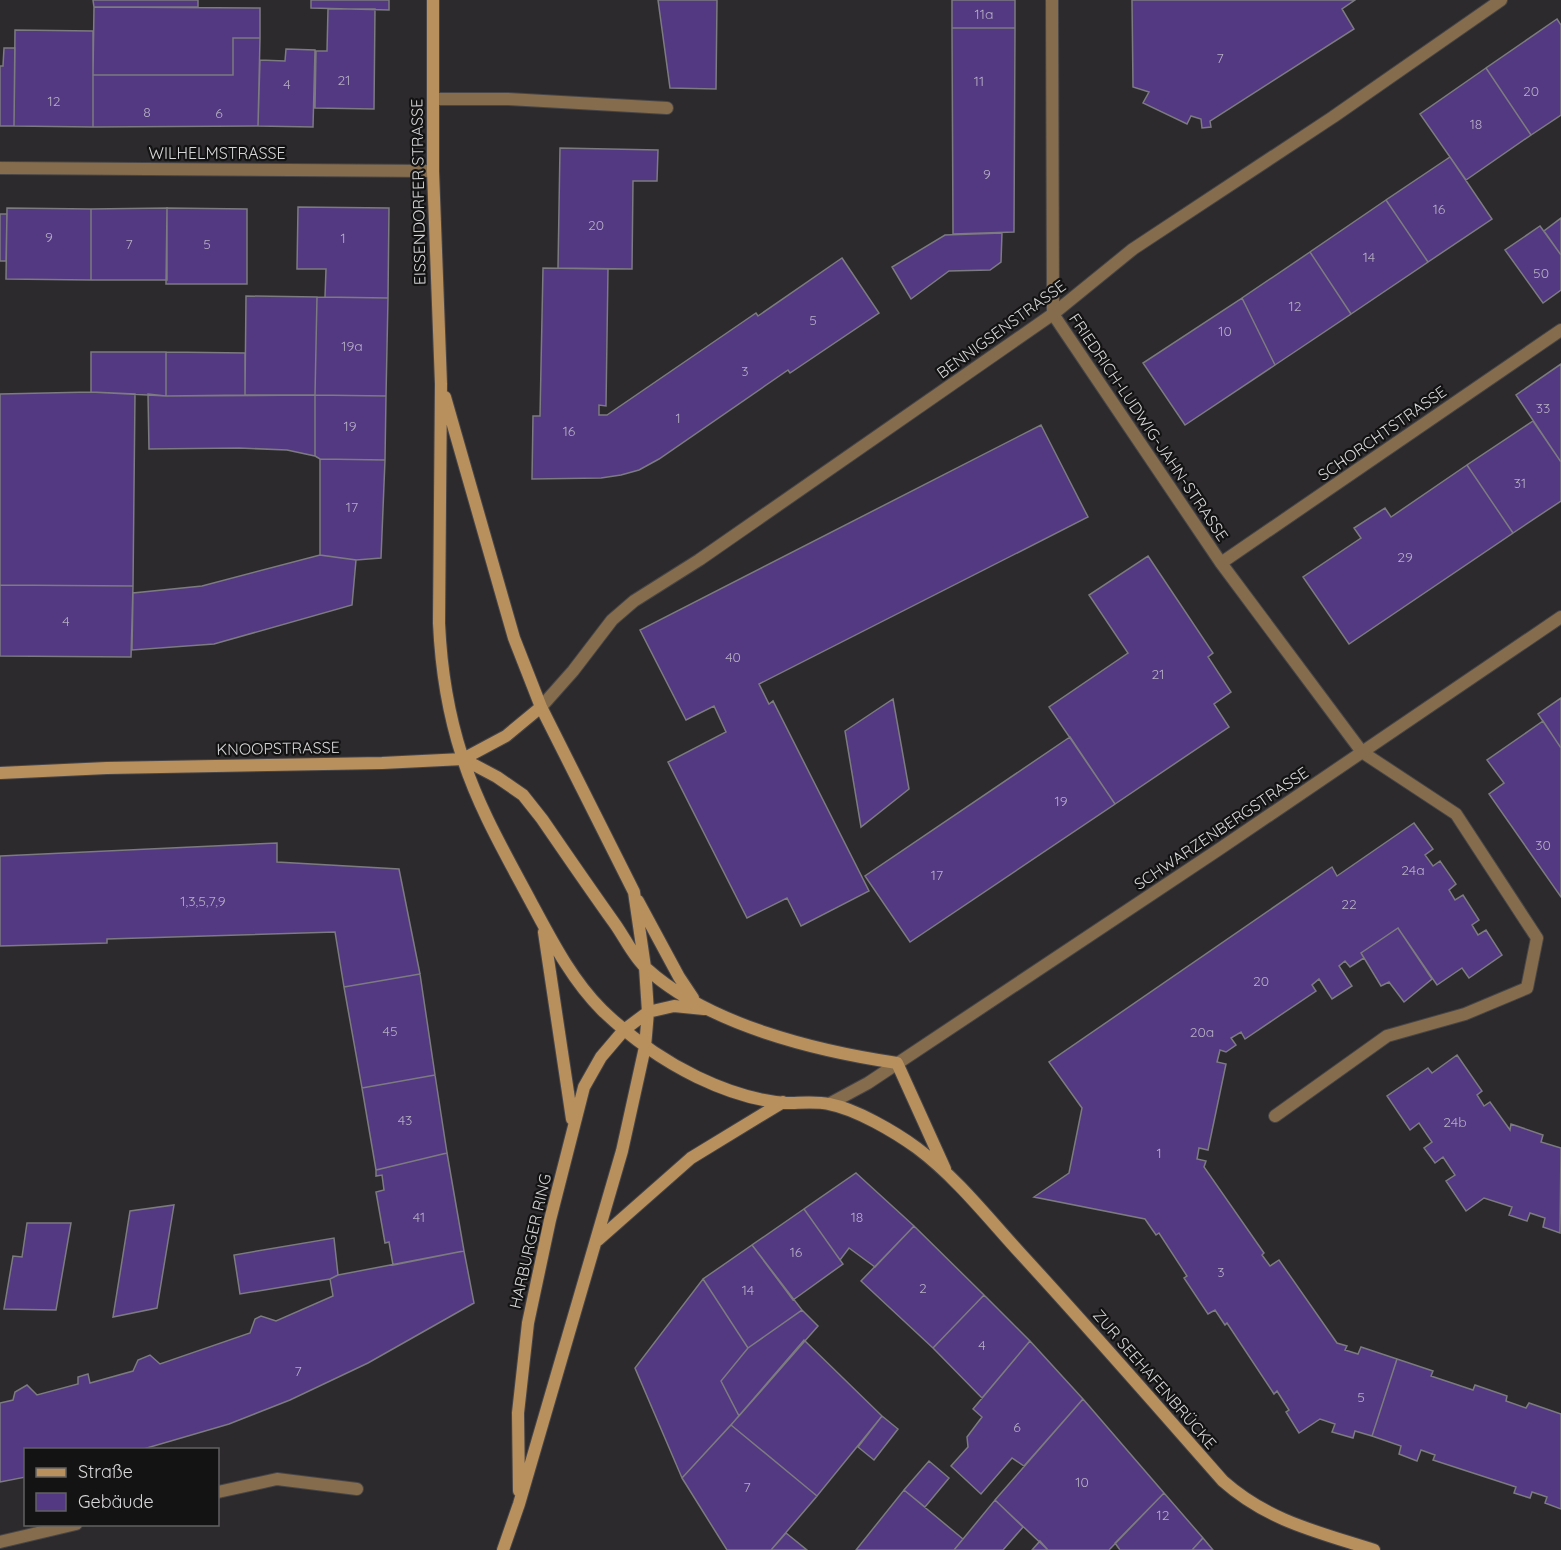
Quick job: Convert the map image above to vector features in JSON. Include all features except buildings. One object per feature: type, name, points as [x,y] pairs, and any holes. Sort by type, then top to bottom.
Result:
[{"type":"main road","name":"EISSENDORFER STRASSE","points":[[434,0],[433,171],[441,384],[440,657],[450,712],[463,759]]},
{"type":"main road","name":"EISSENDORFER STRASSE","points":[[441,384],[514,638],[541,707]]},
{"type":"main road","name":"KNOOPSTRASSE","points":[[0,773],[463,759],[506,736],[541,707]]},
{"type":"main road","name":"HARBURGER RING","points":[[503,1550],[519,1504],[622,1151],[645,1047],[648,1012],[645,968],[634,892],[541,707]]},
{"type":"main road","points":[[463,759],[496,836],[543,925],[575,979],[600,1008],[645,1047],[697,1077],[749,1096],[783,1102],[829,1104]]},
{"type":"main road","points":[[463,759],[497,777],[523,795],[645,968],[669,987],[706,1009],[744,1024],[837,1053],[897,1063]]},
{"type":"main road","points":[[634,892],[679,977],[695,1002]]},
{"type":"main road","points":[[543,925],[573,1126]]},
{"type":"main road","name":"HARBURGER RING","points":[[519,1504],[518,1413],[528,1323],[584,1087],[601,1057],[624,1030],[648,1012],[674,1006],[706,1009]]},
{"type":"main road","name":"ZUR SEEHAFENBRÜCKE","points":[[897,1063],[948,1175]]},
{"type":"main road","points":[[597,1240],[691,1158],[783,1102]]},
{"type":"main road","name":"ZUR SEEHAFENBRÜCKE","points":[[829,1104],[879,1124],[917,1148],[948,1175],[1069,1306],[1231,1488],[1259,1509],[1275,1517],[1374,1550]]},
{"type":"street","name":"FRIEDRICH-LUDWIG-JAHN-STRASSE","points":[[1052,0],[1053,314],[1221,563],[1362,752],[1456,814],[1537,938],[1527,988],[1465,1014],[1387,1036],[1275,1116]]},
{"type":"street","name":"BENNIGSENSTRASSE","points":[[541,707],[573,671],[612,620],[634,601],[709,554],[1053,314],[1134,249],[1333,117],[1502,0]]},
{"type":"street","points":[[433,99],[508,99],[668,108]]},
{"type":"street","name":"WILHELMSTRASSE","points":[[0,168],[433,171]]},
{"type":"street","name":"SCHORCHTSTRASSE","points":[[1221,563],[1561,330]]},
{"type":"street","name":"SCHWARZENBERGSTRASSE","points":[[829,1104],[868,1083],[1561,617]]},
{"type":"street","points":[[219,1492],[277,1479],[357,1489]]},
{"type":"street","points":[[0,1542],[68,1526]]}]
